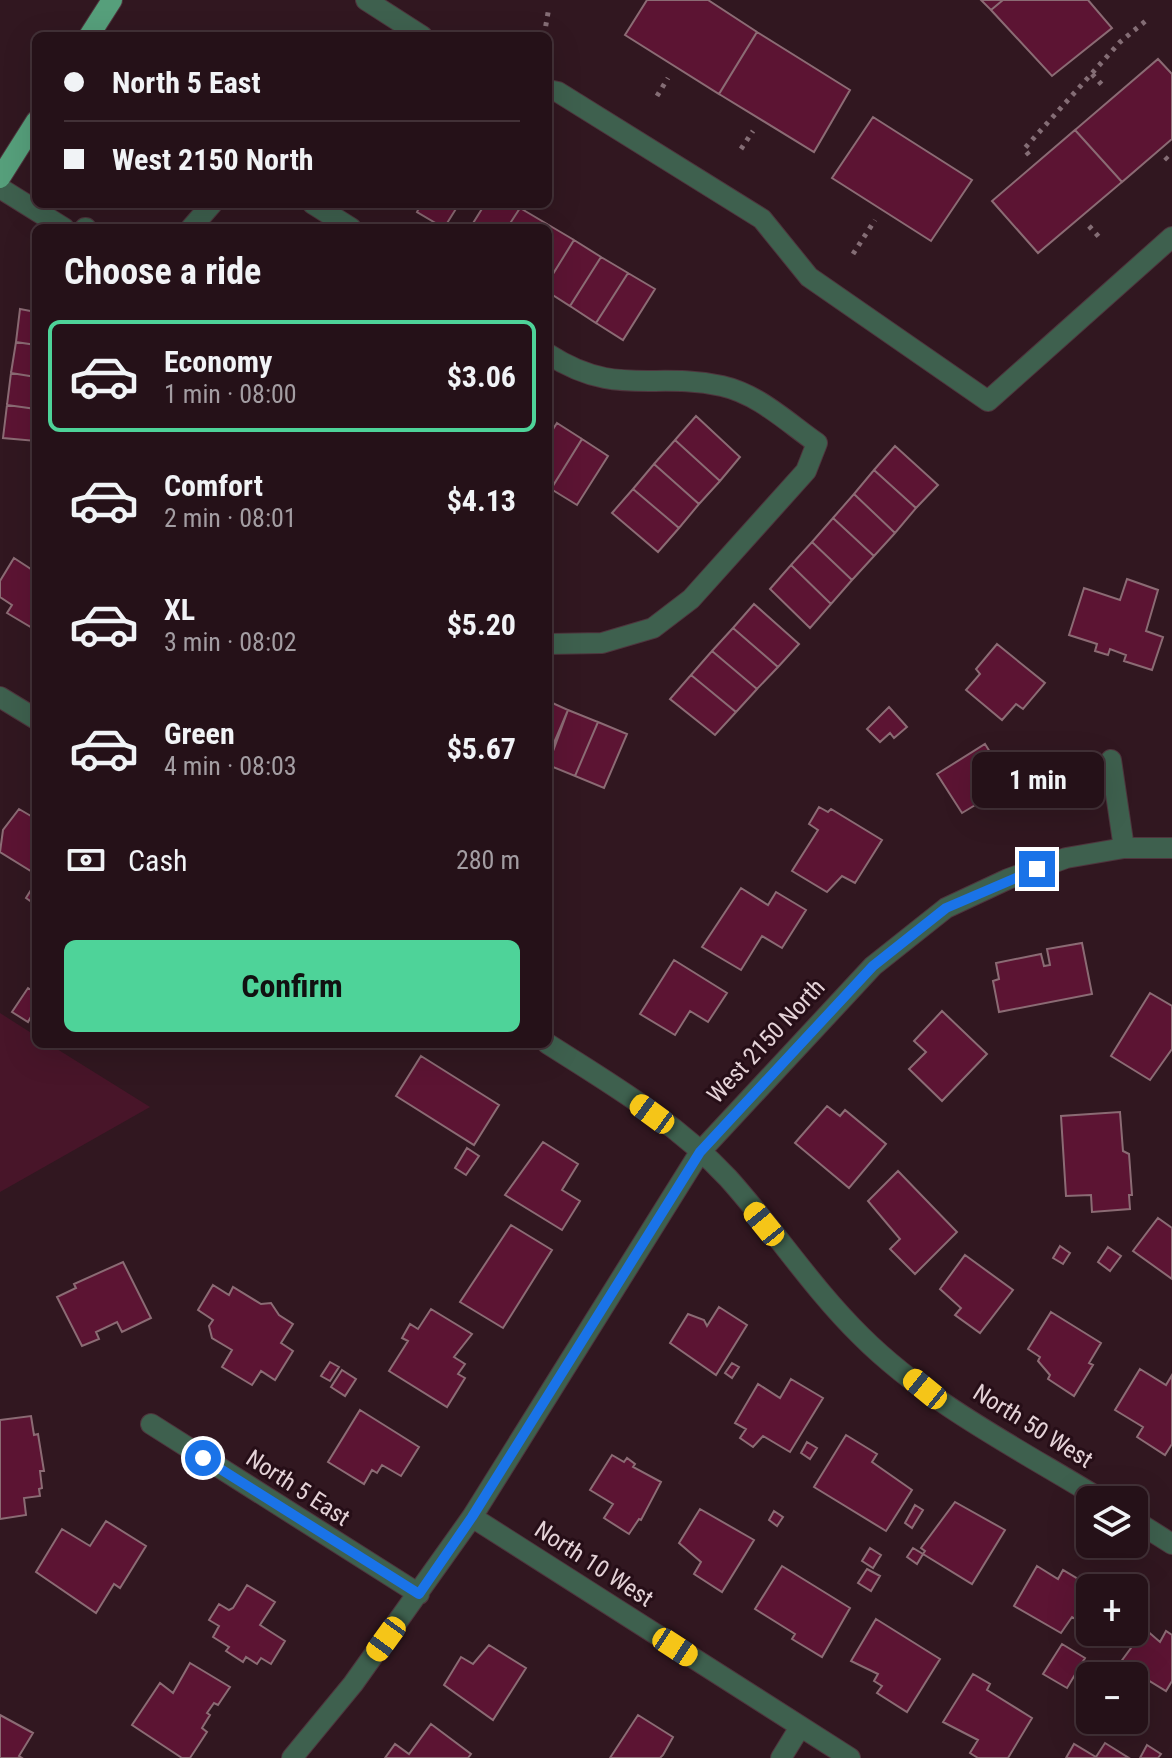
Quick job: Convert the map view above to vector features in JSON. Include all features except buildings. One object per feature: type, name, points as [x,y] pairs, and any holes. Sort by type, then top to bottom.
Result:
[{"type":"main road","points":[[92,32],[112,0]]},
{"type":"main road","points":[[0,178],[32,127]]},
{"type":"street","points":[[366,0],[416,32]]},
{"type":"street","points":[[552,91],[762,219],[809,277],[988,401],[1172,237]]},
{"type":"street","points":[[0,188],[58,224]]},
{"type":"street","points":[[194,224],[208,208]]},
{"type":"street","points":[[319,208],[345,224]]},
{"type":"street","points":[[552,357],[570,368],[597,378],[723,386],[752,397],[817,443],[806,471],[691,599],[653,628],[602,643],[552,644]]},
{"type":"street","points":[[0,697],[32,717]]},
{"type":"street","points":[[1111,760],[1124,848]]},
{"type":"street","name":"West 2150 North","points":[[292,1758],[419,1594],[472,1517],[700,1152],[873,966],[946,908],[1008,879],[1066,858],[1124,848],[1172,848]]},
{"type":"street","name":"North 50 West","points":[[552,1046],[609,1082],[700,1152],[728,1179],[782,1247],[862,1337],[925,1389],[1080,1486]]},
{"type":"street","name":"North 5 East","points":[[151,1424],[419,1594]]},
{"type":"street","name":"North 10 West","points":[[472,1517],[850,1758]]},
{"type":"street","points":[[1148,1529],[1172,1544]]},
{"type":"street","points":[[781,1758],[800,1727]]},
{"type":"path","points":[[545,32],[549,7]]},
{"type":"path","points":[[1029,155],[1024,149],[1120,42],[1148,19]]},
{"type":"path","points":[[1092,74],[1104,87]]},
{"type":"path","points":[[657,96],[668,78]]},
{"type":"path","points":[[741,149],[753,131]]},
{"type":"path","points":[[1165,157],[1172,164]]},
{"type":"path","points":[[853,254],[875,220]]},
{"type":"path","points":[[1089,226],[1100,238]]},
{"type":"shaded area","points":[[0,1013],[32,1033],[32,1048],[55,1048],[150,1107],[0,1192]]},
{"type":"route","points":[[203,1458],[419,1594],[472,1517],[680,1182],[723,1125],[873,966],[946,908],[1037,869]]}]
